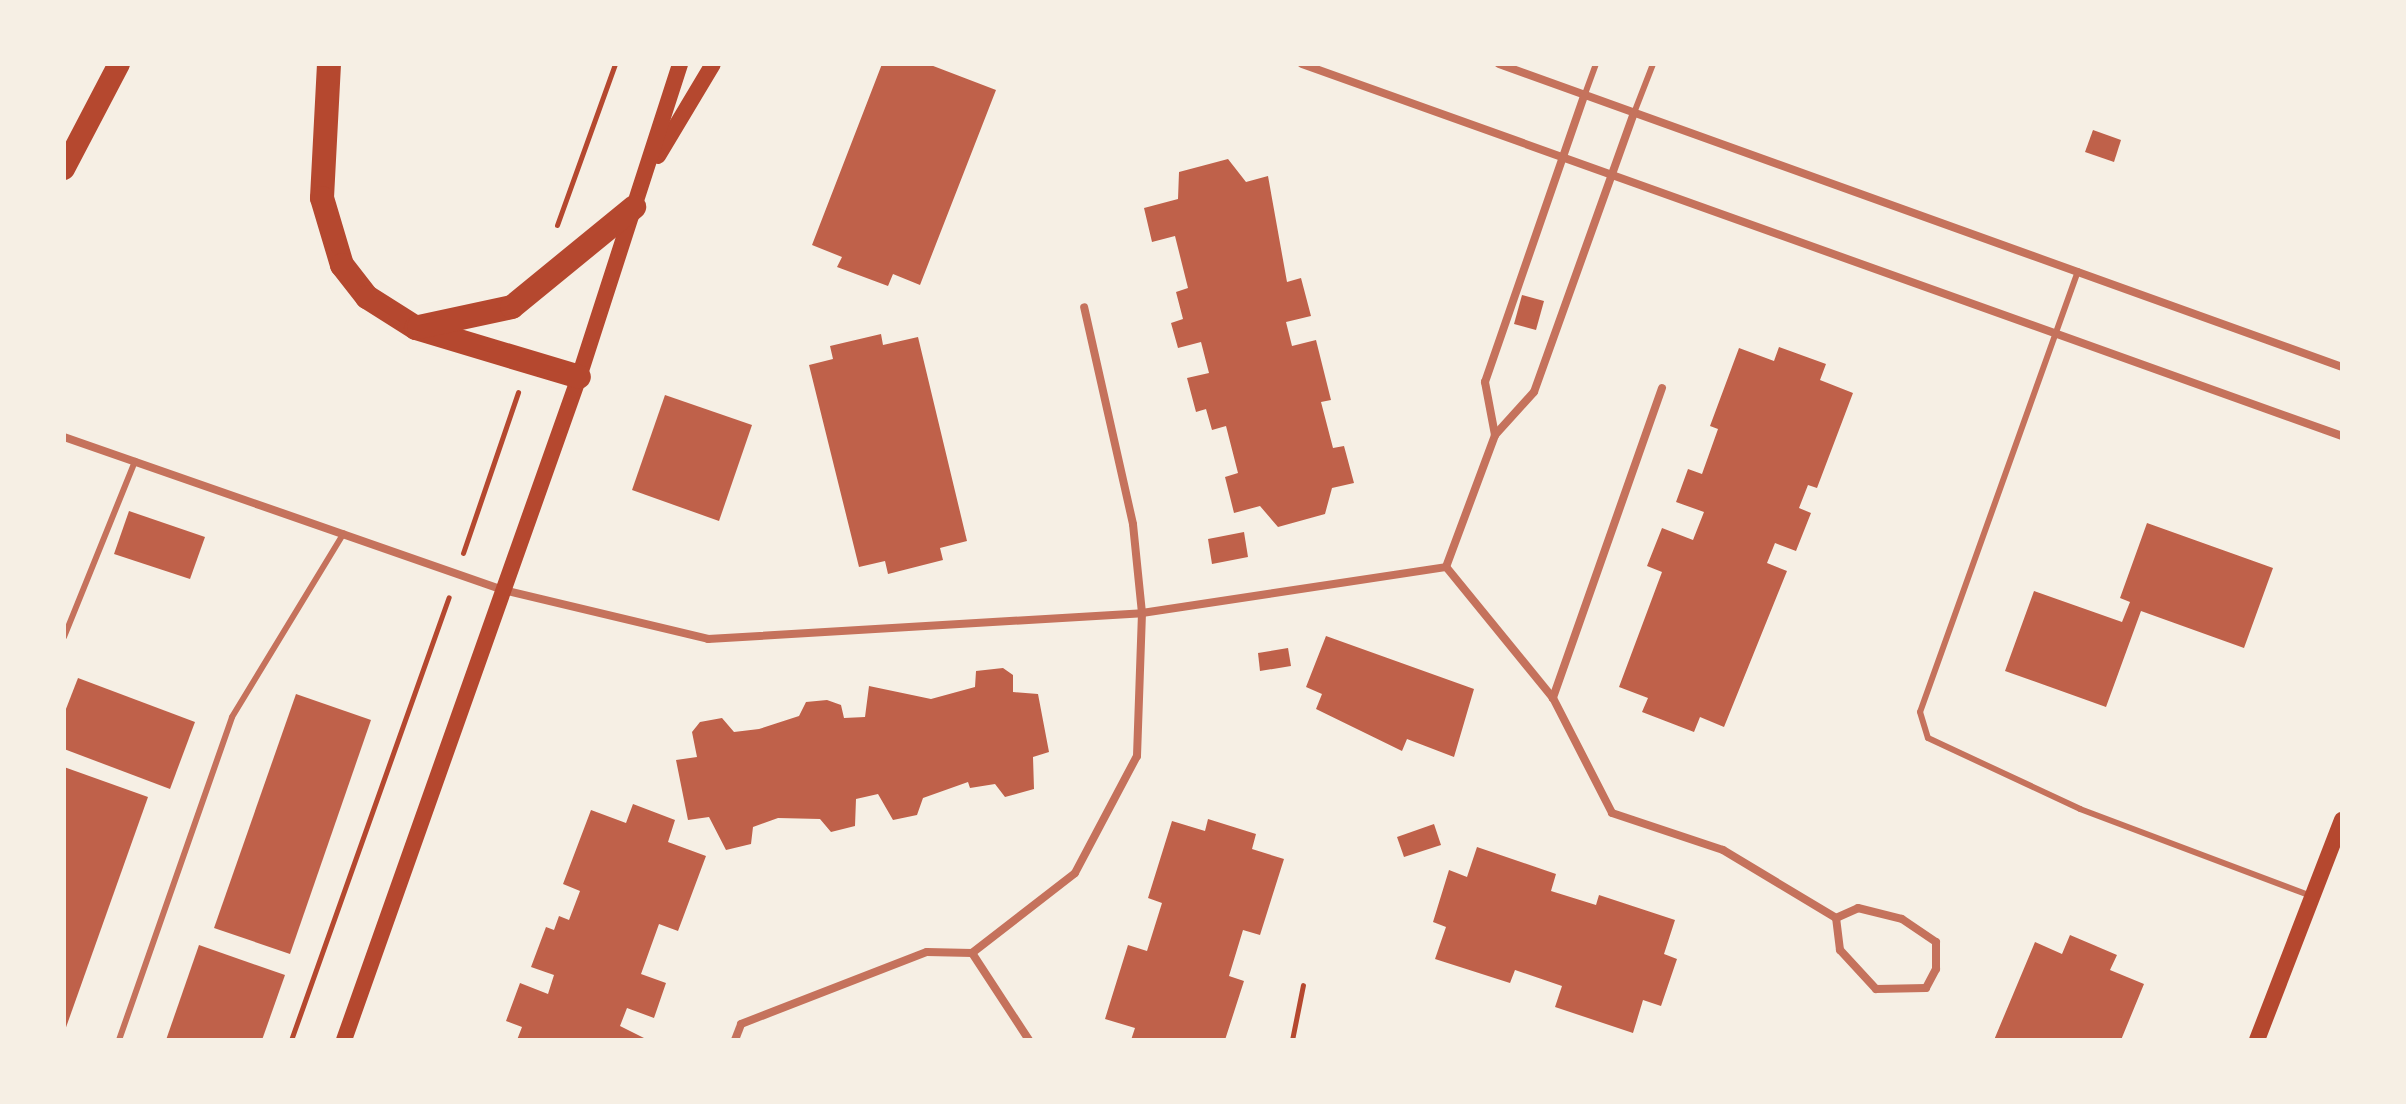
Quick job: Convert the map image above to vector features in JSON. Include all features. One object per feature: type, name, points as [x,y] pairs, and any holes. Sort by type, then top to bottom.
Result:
[{"type":"highway","points":[[64,169],[119,64]]},
{"type":"highway","points":[[329,64],[322,198],[327,230],[367,297],[416,328],[579,377]]},
{"type":"highway","points":[[416,328],[512,307],[638,196]]},
{"type":"main road","points":[[344,1040],[579,377],[680,64]]},
{"type":"main road","points":[[638,196],[713,64]]},
{"type":"main road","points":[[2260,1039],[2342,820]]},
{"type":"street","points":[[1302,64],[2342,436]]},
{"type":"street","points":[[1499,64],[2342,367]]},
{"type":"street","points":[[1495,435],[1485,382],[1585,94]]},
{"type":"street","points":[[1446,567],[1495,435],[1534,392],[1634,113]]},
{"type":"street","points":[[735,1040],[741,1024],[927,952],[972,953],[1075,873],[1137,756],[1142,613],[1133,524],[1084,307]]},
{"type":"street","points":[[1553,698],[1662,388]]},
{"type":"street","points":[[64,437],[503,590],[708,639],[1142,613],[1446,567]]},
{"type":"street","points":[[1446,567],[1553,698],[1612,813],[1723,850],[1836,918]]},
{"type":"street","points":[[1858,908],[1902,919],[1936,942],[1936,969],[1926,988],[1876,989],[1840,950],[1836,918],[1858,908]]},
{"type":"street","points":[[972,953],[1029,1040]]},
{"type":"lane","points":[[1585,94],[1596,64]]},
{"type":"lane","points":[[1634,113],[1653,64]]},
{"type":"lane","points":[[2079,271],[2054,333],[1920,712],[1928,738],[2080,809],[2313,896]]},
{"type":"lane","points":[[64,637],[135,461]]},
{"type":"lane","points":[[119,1040],[232,717],[344,533]]},
{"type":"path","points":[[554,230],[615,64]]},
{"type":"path","points":[[468,536],[520,387]]},
{"type":"path","points":[[291,1040],[446,603]]},
{"type":"path","points":[[1292,1040],[1303,985]]},
{"type":"building","points":[[882,64],[928,64],[996,90],[920,285],[893,274],[888,286],[837,267],[842,257],[812,245]]},
{"type":"building","points":[[2093,130],[2121,140],[2114,162],[2085,152]]},
{"type":"building","points":[[1228,159],[1246,182],[1268,176],[1287,282],[1301,278],[1311,316],[1286,322],[1292,346],[1316,340],[1331,400],[1321,402],[1333,448],[1344,446],[1354,483],[1332,488],[1325,514],[1278,527],[1260,506],[1234,513],[1225,477],[1238,473],[1226,426],[1212,430],[1206,409],[1196,412],[1187,378],[1209,373],[1201,342],[1178,348],[1171,323],[1183,319],[1176,292],[1188,288],[1175,236],[1152,242],[1144,208],[1178,199],[1179,172]]},
{"type":"building","points":[[1522,295],[1544,301],[1536,330],[1514,324]]},
{"type":"building","points":[[881,334],[883,345],[918,337],[967,541],[940,548],[943,560],[888,574],[885,561],[859,567],[809,365],[833,359],[830,346]]},
{"type":"building","points":[[1779,347],[1826,364],[1820,380],[1853,393],[1817,488],[1808,485],[1799,508],[1811,513],[1796,551],[1775,543],[1767,563],[1787,571],[1724,727],[1700,717],[1694,732],[1642,712],[1648,698],[1619,687],[1662,572],[1647,566],[1662,528],[1693,540],[1704,512],[1676,502],[1688,469],[1702,474],[1718,429],[1710,426],[1739,348],[1774,361]]},
{"type":"building","points":[[665,395],[752,425],[719,521],[632,490]]},
{"type":"building","points":[[129,511],[205,537],[190,579],[114,554]]},
{"type":"building","points":[[2147,523],[2273,568],[2244,648],[2141,611],[2106,707],[2005,671],[2034,591],[2122,622],[2130,602],[2120,598]]},
{"type":"building","points":[[1244,532],[1248,557],[1212,564],[1208,539]]},
{"type":"building","points":[[1326,636],[1474,689],[1454,757],[1407,739],[1402,751],[1316,709],[1322,694],[1306,687]]},
{"type":"building","points":[[1288,648],[1291,666],[1260,671],[1258,653]]},
{"type":"building","points":[[1003,668],[1013,675],[1013,692],[1038,694],[1049,752],[1033,757],[1034,789],[1005,797],[995,784],[970,788],[968,782],[923,798],[917,815],[893,820],[878,794],[856,799],[855,826],[831,832],[820,819],[778,818],[753,827],[751,844],[726,850],[709,817],[688,820],[676,760],[697,757],[692,732],[700,722],[722,718],[734,732],[759,729],[799,716],[806,702],[827,700],[841,705],[844,718],[865,717],[869,686],[931,699],[975,687],[976,671]]},
{"type":"building","points":[[78,678],[195,722],[170,789],[64,749],[64,714]]},
{"type":"building","points":[[296,694],[371,720],[290,954],[214,928]]},
{"type":"building","points":[[64,767],[148,797],[64,1033]]},
{"type":"building","points":[[633,804],[675,820],[668,842],[706,856],[678,931],[659,924],[641,974],[666,983],[654,1018],[627,1008],[620,1026],[648,1040],[517,1040],[522,1027],[506,1021],[520,983],[548,994],[554,975],[531,967],[546,927],[554,930],[559,916],[569,920],[580,891],[563,884],[591,810],[626,823]]},
{"type":"building","points":[[1208,819],[1256,834],[1252,849],[1284,859],[1260,935],[1243,930],[1229,976],[1244,981],[1225,1040],[1131,1040],[1135,1028],[1105,1019],[1128,945],[1147,951],[1162,903],[1148,898],[1172,821],[1205,831]]},
{"type":"building","points":[[1434,824],[1441,845],[1404,857],[1397,837]]},
{"type":"building","points":[[1477,847],[1556,874],[1551,891],[1596,905],[1599,895],[1675,920],[1664,954],[1677,959],[1661,1006],[1643,1000],[1633,1033],[1555,1007],[1562,986],[1515,970],[1510,983],[1435,959],[1446,927],[1433,922],[1449,870],[1467,877]]},
{"type":"building","points":[[2070,935],[2117,955],[2110,970],[2144,984],[2121,1040],[1994,1040],[2035,942],[2062,954]]},
{"type":"building","points":[[199,945],[285,975],[262,1040],[166,1040]]}]
